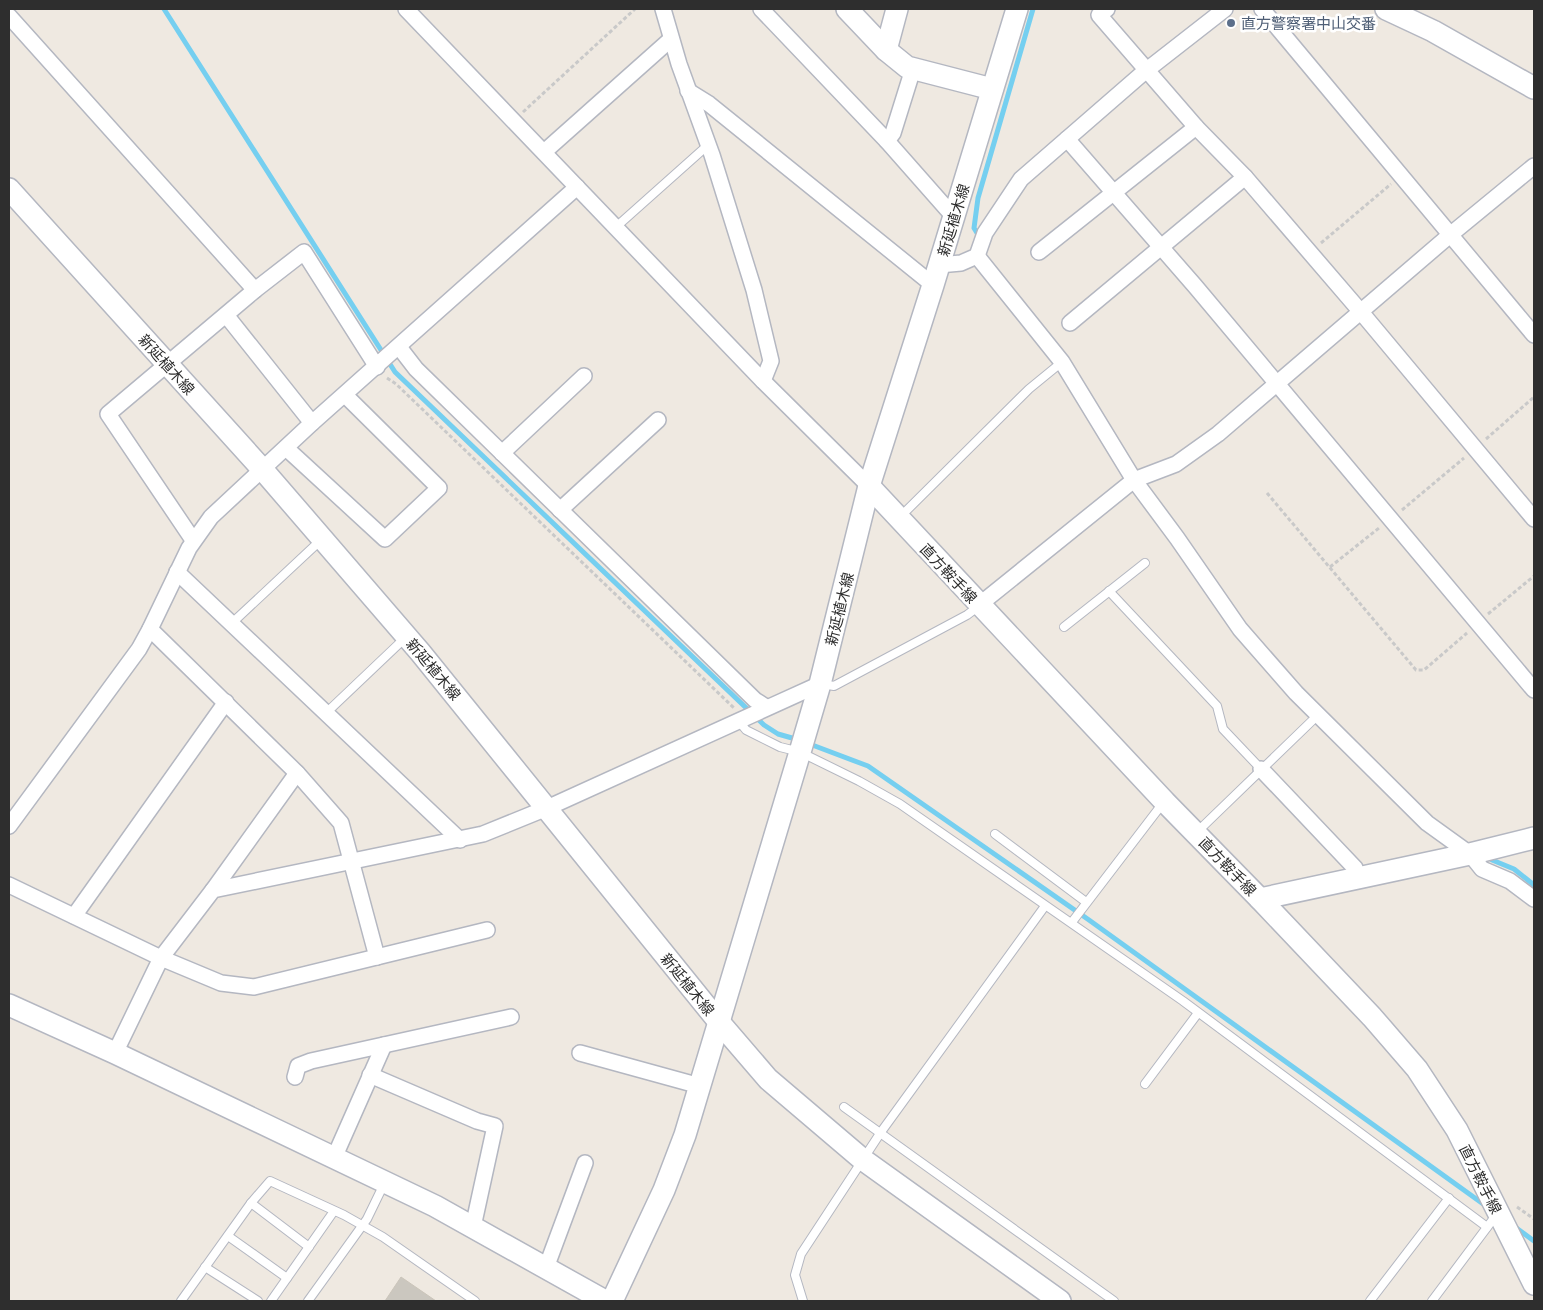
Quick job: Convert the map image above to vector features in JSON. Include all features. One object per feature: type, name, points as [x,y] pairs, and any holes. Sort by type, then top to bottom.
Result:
[{"type":"main road","points":[[847,9],[898,61],[913,69],[992,88]]},
{"type":"main road","points":[[886,50],[897,9]]},
{"type":"main road","name":"新延植木線","points":[[719,1022],[820,684],[870,486],[1017,9]]},
{"type":"main road","points":[[1386,9],[1433,30],[1534,88]]},
{"type":"main road","name":"新延植木線","points":[[9,189],[263,470],[407,637],[719,1022]]},
{"type":"main road","name":"直方鞍手線","points":[[870,486],[979,605],[1165,802],[1372,1017],[1417,1069],[1457,1130],[1493,1219],[1514,1245],[1534,1284]]},
{"type":"main road","points":[[1260,899],[1470,854],[1534,838]]},
{"type":"main road","points":[[9,1005],[435,1206],[605,1301]]},
{"type":"main road","points":[[612,1301],[664,1190],[685,1135],[719,1022]]},
{"type":"main road","points":[[719,1022],[768,1079],[862,1159],[1060,1301]]},
{"type":"street","points":[[406,9],[763,381],[870,486]]},
{"type":"street","points":[[663,9],[671,39],[708,145],[754,290],[771,361],[763,381]]},
{"type":"street","points":[[761,9],[887,140],[954,217]]},
{"type":"street","points":[[1107,9],[1099,16],[1196,127],[1245,177],[1534,519]]},
{"type":"street","points":[[688,91],[709,104],[936,275],[977,256],[985,233],[1021,178],[1147,70],[1225,9]]},
{"type":"street","points":[[1262,9],[1534,335]]},
{"type":"street","points":[[9,16],[255,290]]},
{"type":"street","points":[[544,152],[671,39]]},
{"type":"street","points":[[887,140],[893,133],[913,69]]},
{"type":"street","points":[[1040,252],[1196,127]]},
{"type":"street","points":[[1067,139],[1162,247],[1534,690]]},
{"type":"street","points":[[979,605],[1134,480],[1176,464],[1218,434],[1450,235],[1534,166]]},
{"type":"street","points":[[1070,323],[1245,177]]},
{"type":"street","points":[[9,826],[139,649],[193,540],[211,517],[312,423],[577,187]]},
{"type":"street","points":[[193,540],[108,414],[255,290],[304,252],[377,367]]},
{"type":"street","points":[[977,256],[1062,362],[1134,480],[1240,629],[1296,693],[1427,823],[1470,854],[1482,870],[1510,881],[1534,899]]},
{"type":"street","points":[[226,315],[312,423]]},
{"type":"street","points":[[399,347],[416,369],[755,700],[766,707]]},
{"type":"street","points":[[502,453],[584,376]]},
{"type":"street","points":[[286,448],[385,539],[438,488],[345,395]]},
{"type":"street","points":[[560,510],[658,420]]},
{"type":"street","points":[[177,572],[460,840]]},
{"type":"street","points":[[150,629],[297,773],[340,823],[377,957]]},
{"type":"street","points":[[213,890],[483,834],[547,808],[820,684]]},
{"type":"street","points":[[74,916],[226,702]]},
{"type":"street","points":[[1261,769],[1355,868],[1359,878]]},
{"type":"street","points":[[114,1053],[162,958],[297,773]]},
{"type":"street","points":[[9,884],[162,958],[221,983],[254,987],[487,930]]},
{"type":"street","points":[[295,1077],[298,1066],[310,1061],[511,1017]]},
{"type":"street","points":[[334,1158],[384,1045]]},
{"type":"street","points":[[580,1053],[700,1086]]},
{"type":"street","points":[[370,1075],[477,1121],[494,1126],[473,1227]]},
{"type":"street","points":[[546,1268],[585,1162]]},
{"type":"street","points":[[1514,1245],[1534,1254]]},
{"type":"lane","points":[[616,227],[708,145]]},
{"type":"lane","points":[[899,518],[1029,390],[1062,362]]},
{"type":"lane","points":[[232,623],[323,539]]},
{"type":"lane","points":[[1064,627],[1145,563]]},
{"type":"lane","points":[[1109,591],[1217,706],[1223,729],[1261,769]]},
{"type":"lane","points":[[820,684],[834,686],[967,615],[979,605]]},
{"type":"lane","points":[[326,713],[407,637]]},
{"type":"lane","points":[[1196,833],[1318,715]]},
{"type":"lane","points":[[738,720],[746,730],[780,747],[800,752],[860,780],[900,804],[1045,906],[1072,922],[1449,1198],[1493,1219],[1432,1301]]},
{"type":"lane","points":[[1072,922],[1165,802]]},
{"type":"lane","points":[[995,834],[1086,902]]},
{"type":"lane","points":[[803,1301],[795,1275],[801,1254],[880,1132],[1045,906]]},
{"type":"lane","points":[[1145,1084],[1198,1013]]},
{"type":"lane","points":[[844,1107],[1114,1301]]},
{"type":"lane","points":[[183,1301],[251,1203],[270,1180],[334,1211],[383,1238],[475,1301]]},
{"type":"lane","points":[[308,1301],[362,1227],[385,1182]]},
{"type":"lane","points":[[1370,1301],[1449,1198]]},
{"type":"lane","points":[[251,1203],[309,1247]]},
{"type":"lane","points":[[271,1301],[334,1211]]},
{"type":"lane","points":[[228,1236],[287,1278]]},
{"type":"lane","points":[[205,1267],[258,1301]]},
{"type":"path","points":[[514,121],[635,9]]},
{"type":"path","points":[[1309,252],[1401,176]]},
{"type":"path","points":[[377,367],[382,376],[396,384],[735,708],[738,720]]},
{"type":"path","points":[[1330,567],[1391,519],[1534,397]]},
{"type":"path","points":[[1267,493],[1416,670],[1424,670],[1534,576]]},
{"type":"building","points":[[401,1277],[436,1301],[385,1301]]},
{"type":"waterway","points":[[164,9],[395,372],[764,725],[778,734],[799,740]]},
{"type":"waterway","points":[[977,233],[974,228],[978,198],[1033,9]]},
{"type":"waterway","points":[[807,743],[868,766],[1089,920],[1486,1206]]},
{"type":"waterway","points":[[1492,860],[1514,869],[1534,885]]},
{"type":"waterway","points":[[1515,1227],[1534,1241]]},
{"type":"place","name":"直方警察署中山交番","points":[[1231,23]]}]
